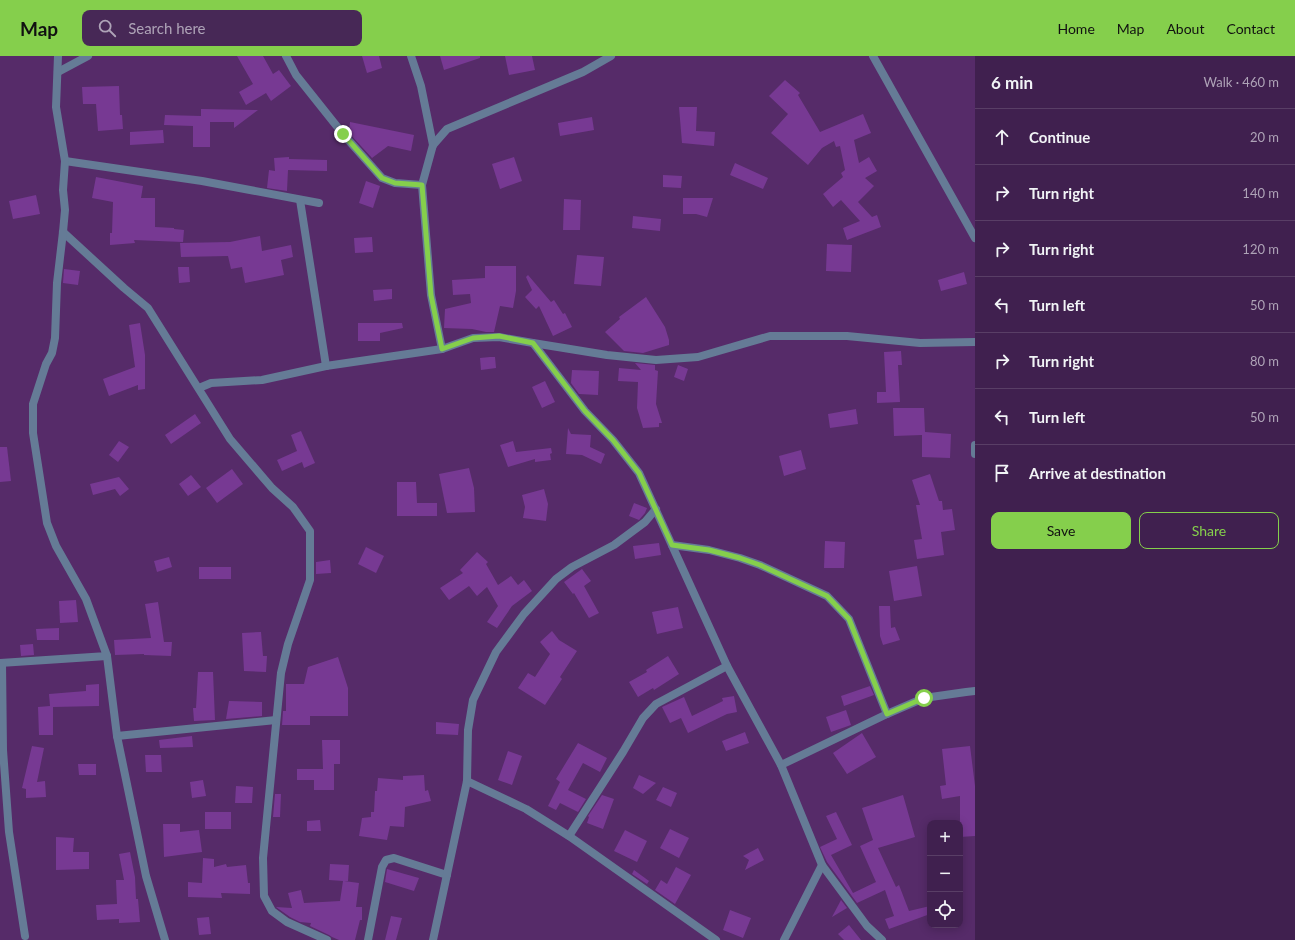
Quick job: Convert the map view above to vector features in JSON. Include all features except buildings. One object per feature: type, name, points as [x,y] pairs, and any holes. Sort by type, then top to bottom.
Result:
[{"type":"street","points":[[58,56],[56,107],[65,161],[63,190],[65,210],[64,232],[57,283],[55,338],[52,353],[46,364],[33,404],[33,433],[47,523],[56,546],[86,599],[107,656],[117,736],[146,876],[165,940]]},
{"type":"street","points":[[58,72],[88,56]]},
{"type":"street","points":[[286,56],[296,75],[343,134],[382,178],[395,183],[422,185]]},
{"type":"street","points":[[411,56],[421,86],[433,145]]},
{"type":"street","points":[[442,349],[431,295],[422,185],[433,145],[446,129],[583,72],[610,56]]},
{"type":"street","points":[[873,56],[975,238]]},
{"type":"street","points":[[65,161],[202,181],[319,203]]},
{"type":"street","points":[[300,200],[326,366]]},
{"type":"street","points":[[64,232],[124,288],[148,308],[230,439],[272,488],[293,507],[310,531],[310,580],[288,644],[281,673],[263,858],[264,896],[272,911],[287,922],[327,940]]},
{"type":"street","points":[[199,388],[211,383],[262,380],[326,366],[442,349],[473,338],[499,336],[607,355],[656,360],[698,356],[770,336],[847,336],[920,343],[975,342]]},
{"type":"street","points":[[533,343],[585,411],[613,440],[639,473],[727,666],[781,765],[822,865],[867,926],[882,940]]},
{"type":"street","points":[[975,445],[975,454]]},
{"type":"street","points":[[433,940],[467,781],[468,730],[473,700],[496,652],[524,614],[556,579],[572,567],[614,545],[646,522],[656,509]]},
{"type":"street","points":[[672,545],[709,550],[740,558],[760,565],[827,596],[849,619],[887,714]]},
{"type":"street","points":[[25,936],[9,832],[3,750],[1,663],[107,656]]},
{"type":"street","points":[[570,836],[643,718],[656,704],[727,666]]},
{"type":"street","points":[[781,765],[887,714],[924,698],[975,692]]},
{"type":"street","points":[[117,736],[276,720]]},
{"type":"street","points":[[467,781],[526,809],[570,836],[716,940]]},
{"type":"street","points":[[368,940],[382,867],[386,860],[394,858],[447,875]]},
{"type":"street","points":[[784,940],[822,865]]},
{"type":"route","points":[[343,134],[382,178],[395,183],[422,185],[431,295],[442,349],[473,338],[499,336],[533,343],[585,411],[613,440],[639,473],[672,545],[709,550],[740,558],[760,565],[827,596],[849,619],[887,714],[924,698]]}]
